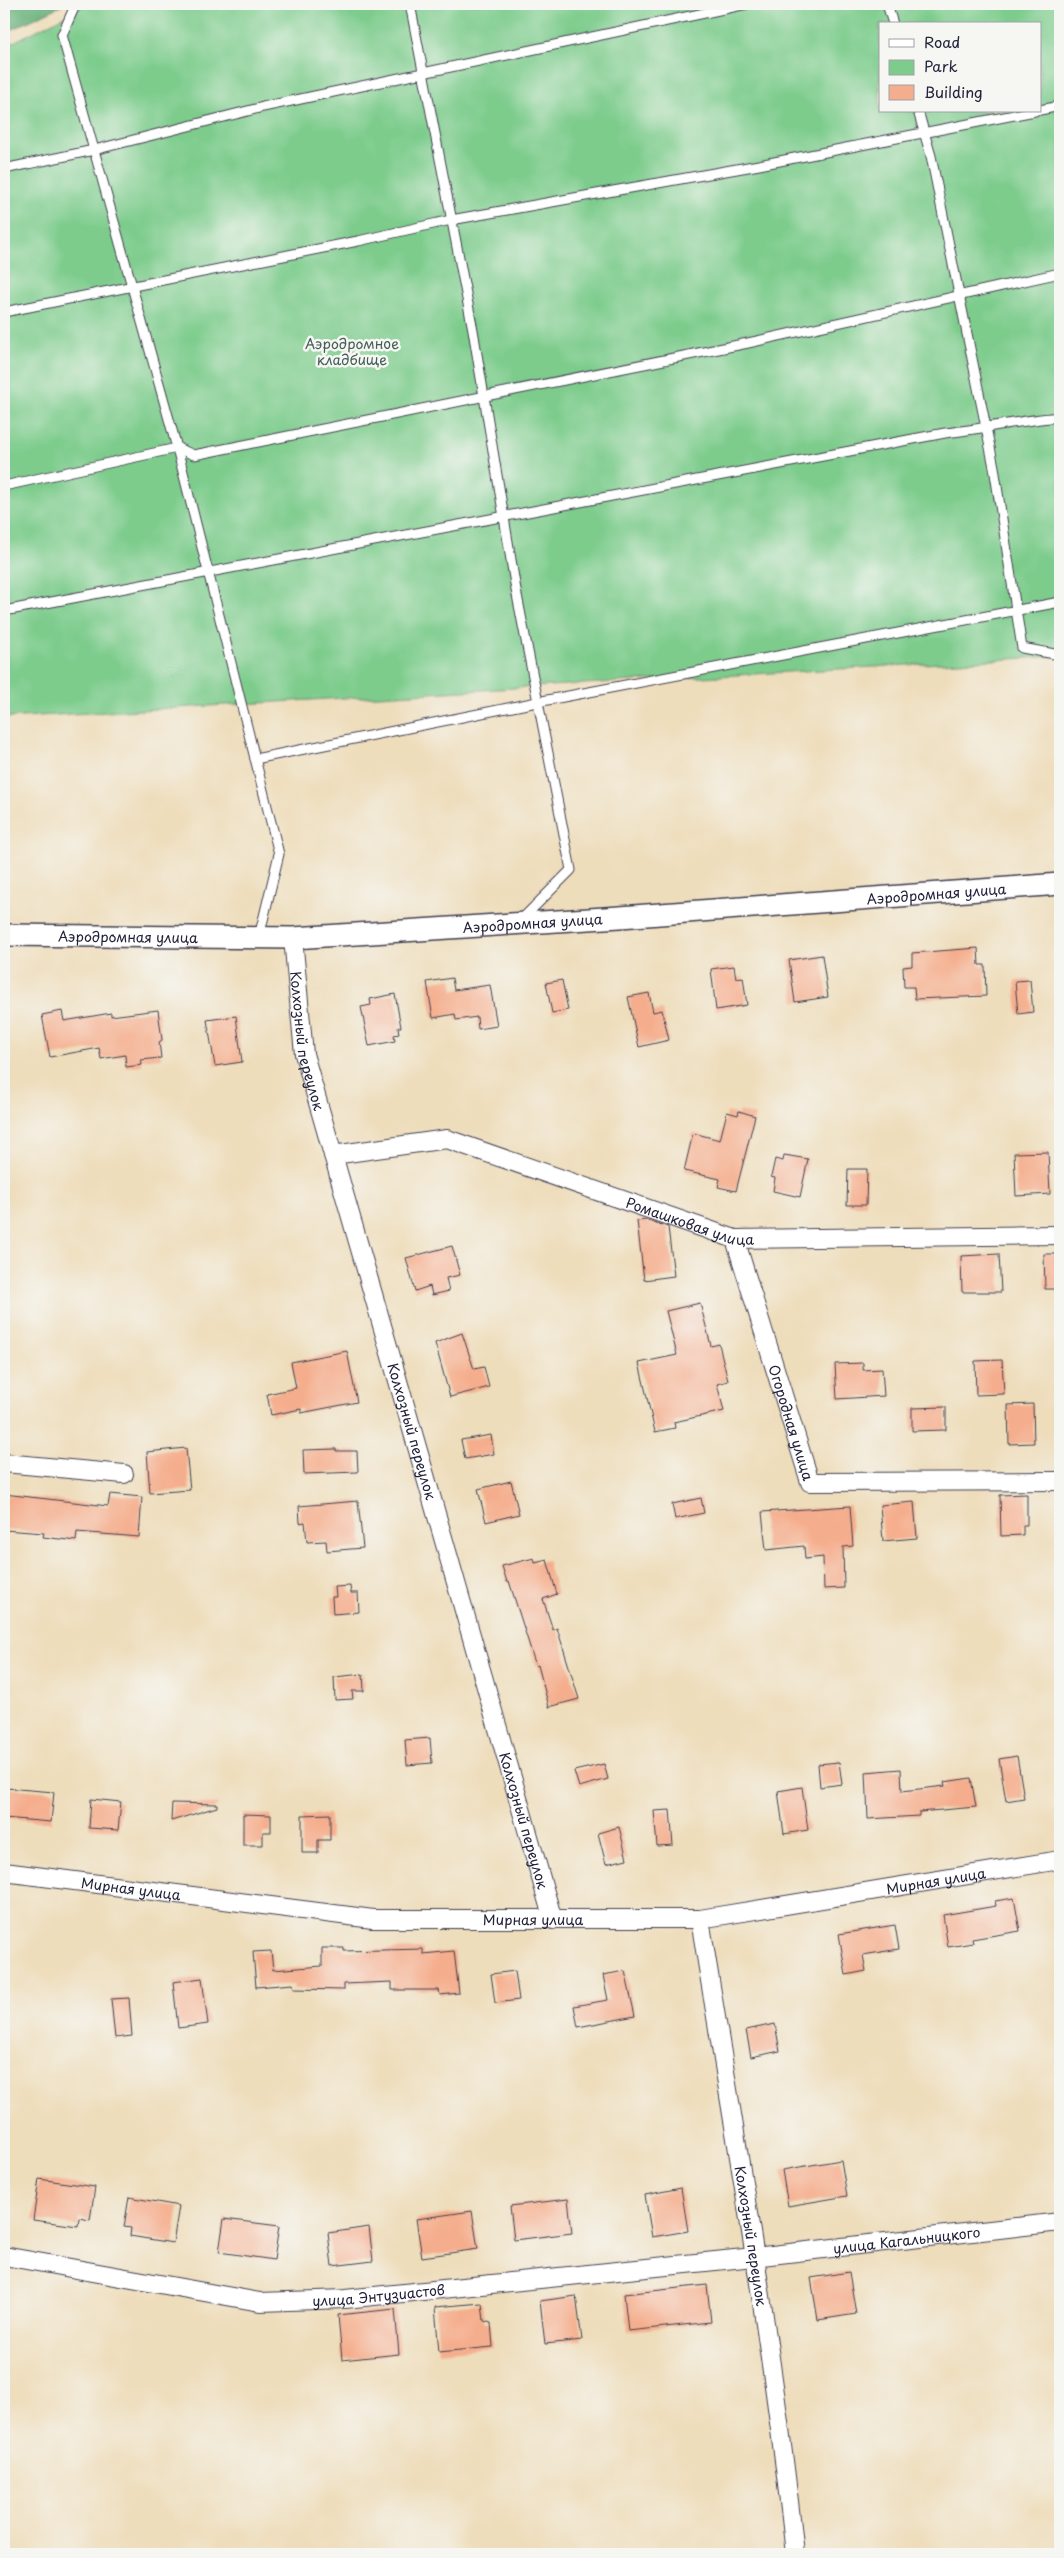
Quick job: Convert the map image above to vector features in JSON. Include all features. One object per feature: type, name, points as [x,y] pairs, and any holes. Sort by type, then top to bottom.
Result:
[{"type":"street","name":"Аэродромная улица","points":[[4,935],[293,938],[1060,884]]},
{"type":"street","name":"Колхозный переулок","points":[[293,938],[304,1054],[552,1920]]},
{"type":"street","name":"Ромашковая улица","points":[[333,1155],[447,1139],[735,1239],[1060,1235]]},
{"type":"street","name":"Огородная улица","points":[[735,1239],[810,1482],[1060,1481]]},
{"type":"street","points":[[4,1462],[124,1474]]},
{"type":"street","name":"Мирная улица","points":[[4,1872],[373,1919],[700,1919],[1060,1860]]},
{"type":"street","name":"Колхозный переулок","points":[[700,1919],[754,2257],[788,2489],[795,2554]]},
{"type":"street","name":"улица Кагальницкого","points":[[754,2257],[1060,2222]]},
{"type":"street","name":"улица Энтузиастов","points":[[4,2256],[260,2302],[345,2300],[754,2257]]},
{"type":"lane","points":[[80,4],[74,8],[62,35],[177,448],[280,854],[259,937]]},
{"type":"lane","points":[[410,4],[484,396],[516,590],[572,870],[519,923]]},
{"type":"lane","points":[[4,169],[94,150],[263,107],[422,71],[747,4]]},
{"type":"lane","points":[[888,4],[892,22]]},
{"type":"lane","points":[[1042,110],[1060,106]]},
{"type":"lane","points":[[918,112],[960,297],[987,429],[1022,648],[1060,655]]},
{"type":"lane","points":[[4,312],[132,288],[451,220],[1031,112]]},
{"type":"lane","points":[[4,486],[177,448],[194,455],[748,343],[960,297],[980,290],[1060,273]]},
{"type":"lane","points":[[4,611],[945,432],[987,429],[1020,420],[1060,417]]},
{"type":"lane","points":[[255,759],[537,702],[1060,602]]},
{"type":"green space","points":[[4,4],[65,4],[4,33]]},
{"type":"green space","name":"Аэродромное кладбище","points":[[88,4],[1060,4],[1060,656],[4,718],[4,47]]},
{"type":"building","points":[[978,948],[979,965],[985,965],[986,996],[915,999],[914,987],[904,987],[903,967],[912,966],[912,953]]},
{"type":"building","points":[[822,955],[828,997],[795,1002],[789,960]]},
{"type":"building","points":[[734,966],[736,978],[743,977],[747,1005],[716,1010],[711,969]]},
{"type":"building","points":[[452,978],[454,990],[490,985],[497,1026],[478,1029],[477,1017],[456,1020],[455,1014],[433,1018],[427,982]]},
{"type":"building","points":[[562,980],[568,1010],[552,1013],[546,983]]},
{"type":"building","points":[[1030,980],[1033,1012],[1018,1014],[1015,981]]},
{"type":"building","points":[[649,993],[653,1012],[662,1010],[669,1040],[639,1047],[628,997]]},
{"type":"building","points":[[395,994],[401,1027],[398,1027],[399,1034],[394,1035],[395,1041],[369,1046],[361,1007],[371,1005],[370,999]]},
{"type":"building","points":[[158,1010],[162,1040],[159,1042],[161,1058],[141,1060],[142,1065],[126,1067],[125,1055],[101,1059],[99,1048],[50,1057],[42,1015],[62,1011],[64,1021],[111,1013],[111,1016]]},
{"type":"building","points":[[236,1016],[242,1062],[215,1066],[207,1020]]},
{"type":"building","points":[[739,1111],[755,1116],[736,1191],[718,1187],[720,1179],[684,1171],[693,1133],[720,1140],[727,1112],[738,1115]]},
{"type":"building","points":[[1048,1152],[1050,1194],[1016,1196],[1014,1153]]},
{"type":"building","points":[[784,1155],[808,1159],[800,1197],[773,1191],[775,1178],[771,1177],[775,1159],[783,1161]]},
{"type":"building","points":[[848,1169],[867,1169],[866,1205],[847,1205]]},
{"type":"building","points":[[647,1220],[668,1227],[674,1276],[644,1280],[637,1221]]},
{"type":"building","points":[[452,1246],[460,1275],[446,1278],[449,1291],[432,1295],[430,1286],[415,1291],[406,1258]]},
{"type":"building","points":[[999,1254],[1001,1292],[962,1292],[961,1256]]},
{"type":"building","points":[[1044,1254],[1059,1254],[1060,1289],[1045,1289]]},
{"type":"building","points":[[700,1303],[711,1346],[719,1344],[728,1381],[717,1384],[724,1411],[674,1422],[675,1428],[655,1432],[639,1363],[677,1355],[666,1311]]},
{"type":"building","points":[[462,1333],[474,1369],[484,1367],[489,1387],[450,1397],[435,1343]]},
{"type":"building","points":[[347,1351],[357,1402],[301,1413],[301,1409],[271,1415],[267,1394],[296,1388],[291,1362]]},
{"type":"building","points":[[1002,1360],[1004,1394],[976,1395],[975,1361]]},
{"type":"building","points":[[863,1363],[863,1370],[882,1369],[884,1396],[837,1399],[835,1364]]},
{"type":"building","points":[[1033,1404],[1034,1443],[1009,1444],[1008,1405]]},
{"type":"building","points":[[946,1407],[946,1430],[912,1431],[912,1408]]},
{"type":"building","points":[[491,1435],[494,1454],[465,1459],[461,1440]]},
{"type":"building","points":[[186,1448],[190,1490],[150,1493],[147,1452]]},
{"type":"building","points":[[336,1449],[336,1451],[357,1451],[358,1472],[304,1474],[303,1450]]},
{"type":"building","points":[[511,1481],[519,1514],[486,1522],[478,1489]]},
{"type":"building","points":[[4,1494],[108,1506],[110,1494],[142,1497],[139,1537],[77,1532],[76,1541],[43,1537],[44,1533],[4,1530]]},
{"type":"building","points":[[1027,1494],[1027,1525],[1023,1525],[1023,1535],[1001,1536],[1000,1495]]},
{"type":"building","points":[[701,1498],[704,1513],[675,1519],[672,1504]]},
{"type":"building","points":[[358,1501],[363,1548],[327,1551],[326,1541],[307,1542],[305,1522],[300,1523],[299,1506]]},
{"type":"building","points":[[914,1502],[917,1538],[883,1541],[880,1505]]},
{"type":"building","points":[[850,1506],[853,1546],[843,1547],[844,1588],[824,1589],[823,1557],[805,1559],[804,1546],[766,1550],[762,1512]]},
{"type":"building","points":[[534,1558],[535,1563],[547,1560],[557,1594],[543,1599],[553,1630],[557,1628],[579,1699],[549,1707],[538,1665],[536,1666],[509,1581],[507,1582],[502,1566]]},
{"type":"building","points":[[350,1586],[351,1593],[358,1593],[359,1612],[333,1614],[332,1597],[336,1597],[335,1587]]},
{"type":"building","points":[[363,1674],[364,1691],[352,1691],[353,1699],[335,1700],[334,1677]]},
{"type":"building","points":[[430,1738],[432,1763],[407,1765],[405,1740]]},
{"type":"building","points":[[1017,1756],[1024,1798],[1006,1801],[999,1759]]},
{"type":"building","points":[[839,1762],[842,1784],[820,1787],[818,1764]]},
{"type":"building","points":[[604,1764],[608,1779],[579,1787],[574,1771]]},
{"type":"building","points":[[901,1769],[902,1791],[945,1786],[944,1782],[971,1778],[976,1807],[919,1812],[919,1816],[868,1819],[866,1772]]},
{"type":"building","points":[[802,1787],[808,1830],[784,1834],[778,1791]]},
{"type":"building","points":[[6,1788],[54,1792],[51,1822],[4,1818]]},
{"type":"building","points":[[91,1799],[121,1802],[118,1830],[89,1828]]},
{"type":"building","points":[[172,1803],[217,1804],[217,1807],[171,1821]]},
{"type":"building","points":[[670,1810],[673,1845],[657,1846],[654,1811]]},
{"type":"building","points":[[243,1814],[271,1815],[271,1832],[263,1832],[263,1845],[243,1845]]},
{"type":"building","points":[[330,1814],[330,1840],[318,1840],[318,1853],[302,1853],[302,1815]]},
{"type":"building","points":[[619,1827],[627,1859],[606,1864],[598,1833]]},
{"type":"building","points":[[1014,1898],[1020,1931],[972,1939],[973,1943],[948,1947],[943,1915],[996,1906],[995,1901]]},
{"type":"building","points":[[895,1925],[899,1949],[863,1955],[866,1971],[846,1975],[839,1934]]},
{"type":"building","points":[[322,1948],[344,1948],[344,1951],[423,1949],[423,1954],[454,1951],[459,1993],[440,1995],[439,1990],[392,1990],[392,1982],[344,1984],[344,1990],[294,1989],[293,1984],[256,1987],[253,1952],[271,1951],[273,1970],[322,1966]]},
{"type":"building","points":[[515,1971],[519,2000],[495,2003],[491,1974]]},
{"type":"building","points":[[625,1971],[635,2016],[578,2027],[574,2006],[608,2000],[603,1975]]},
{"type":"building","points":[[202,1978],[208,2024],[178,2028],[173,1982]]},
{"type":"building","points":[[129,1998],[132,2036],[115,2038],[111,1999]]},
{"type":"building","points":[[775,2024],[780,2051],[751,2057],[746,2030]]},
{"type":"building","points":[[841,2160],[847,2196],[788,2206],[782,2170]]},
{"type":"building","points":[[39,2179],[95,2187],[90,2220],[79,2218],[78,2226],[33,2220]]},
{"type":"building","points":[[681,2188],[688,2231],[652,2237],[645,2195]]},
{"type":"building","points":[[129,2197],[179,2206],[173,2243],[130,2236],[131,2228],[124,2227]]},
{"type":"building","points":[[568,2199],[572,2233],[514,2240],[510,2206]]},
{"type":"building","points":[[472,2211],[478,2249],[422,2257],[416,2219]]},
{"type":"building","points":[[224,2219],[279,2226],[274,2260],[219,2252]]},
{"type":"building","points":[[369,2227],[373,2261],[332,2266],[328,2233]]},
{"type":"building","points":[[849,2272],[856,2314],[818,2320],[811,2278]]},
{"type":"building","points":[[707,2285],[711,2322],[628,2331],[624,2294]]},
{"type":"building","points":[[576,2296],[582,2340],[545,2344],[540,2301]]},
{"type":"building","points":[[482,2303],[484,2321],[491,2323],[493,2347],[439,2352],[435,2307]]},
{"type":"building","points":[[395,2309],[399,2354],[342,2360],[338,2315]]}]
